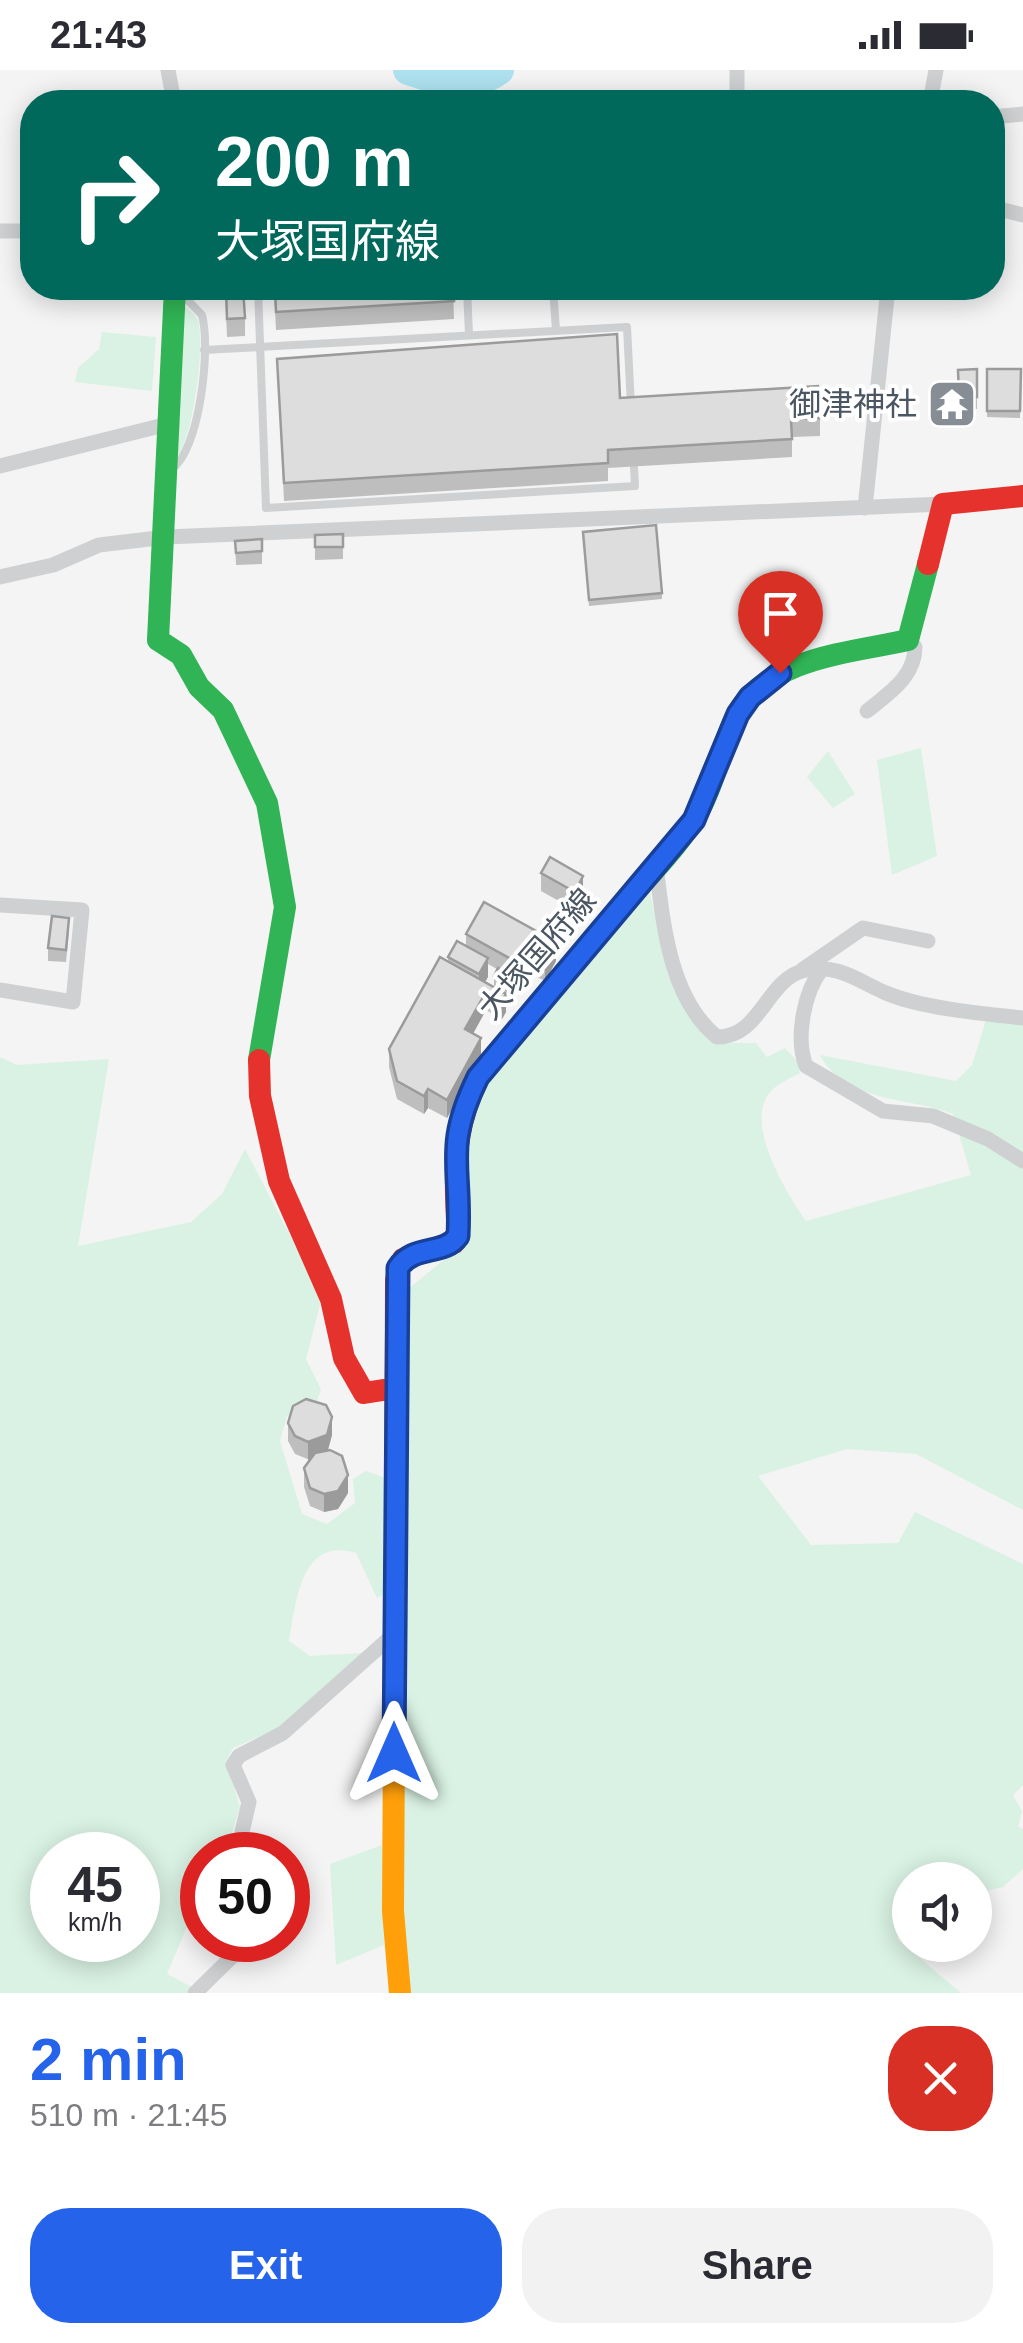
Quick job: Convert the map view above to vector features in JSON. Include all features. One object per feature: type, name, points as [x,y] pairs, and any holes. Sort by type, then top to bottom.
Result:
[{"type":"main road","points":[[174,300],[158,640],[181,655],[198,686],[223,710],[238,733],[267,804],[285,907],[259,1044],[260,1096],[268,1141],[289,1206],[331,1299],[344,1358],[364,1393],[396,1388]]},
{"type":"main road","points":[[908,640],[943,504],[1023,496]]},
{"type":"main road","name":"大塚国府線","points":[[400,1993],[393,1912],[398,1268],[413,1253],[446,1246],[458,1236],[452,1158],[465,1104],[494,1054],[694,820],[738,714],[762,685],[806,663],[908,640]]},
{"type":"street","points":[[864,508],[887,300]]},
{"type":"street","points":[[0,466],[168,424]]},
{"type":"street","points":[[0,577],[53,566],[99,546],[166,536],[943,504]]},
{"type":"street","points":[[868,711],[899,685],[912,667],[914,647],[908,640]]},
{"type":"street","points":[[656,865],[666,942],[698,1016],[718,1037],[733,1037],[746,1028],[799,972],[863,928],[928,940]]},
{"type":"street","points":[[0,905],[82,910],[73,1002],[0,990]]},
{"type":"street","points":[[822,969],[812,982],[801,1038],[806,1066],[883,1111],[933,1116],[988,1140],[1023,1161]]},
{"type":"street","points":[[799,972],[839,970],[886,993],[1023,1018]]},
{"type":"street","points":[[242,1832],[250,1802],[233,1765],[239,1756],[282,1733],[394,1634]]},
{"type":"street","points":[[194,1993],[226,1962]]},
{"type":"lane","points":[[167,470],[176,468],[188,450],[204,350],[202,315],[187,300]]},
{"type":"lane","points":[[259,300],[266,508],[635,486],[634,466]]},
{"type":"lane","points":[[468,300],[469,335]]},
{"type":"lane","points":[[554,300],[556,330]]},
{"type":"lane","points":[[204,350],[626,326],[631,415]]},
{"type":"green space","points":[[185,307],[198,322],[200,354],[192,414],[176,459]]},
{"type":"green space","points":[[102,332],[156,337],[152,391],[75,382],[78,368],[99,349]]},
{"type":"green space","points":[[921,748],[937,856],[892,875],[877,760]]},
{"type":"green space","points":[[828,751],[855,794],[833,808],[807,777]]},
{"type":"green space","points":[[646,890],[650,891],[671,972],[679,992],[702,1026],[721,1040],[756,1043],[767,1057],[785,1048],[797,1061],[800,1073],[772,1090],[764,1103],[762,1119],[770,1157],[806,1221],[971,1175],[953,1114],[862,1090],[831,1071],[820,1055],[956,1081],[972,1065],[986,1020],[1023,1022],[1023,1510],[916,1454],[847,1449],[758,1476],[811,1545],[898,1543],[915,1512],[1023,1564],[1023,1785],[1013,1795],[1022,1811],[1018,1827],[1023,1829],[1023,1869],[1003,1887],[992,1889],[992,1862],[892,1862],[892,1962],[924,1962],[961,1993],[410,1993],[401,1908],[408,1289],[455,1251],[465,1134],[486,1080]]},
{"type":"green space","points":[[0,1057],[17,1065],[109,1059],[78,1246],[191,1222],[222,1194],[245,1149],[322,1297],[306,1359],[321,1389],[315,1408],[287,1416],[280,1441],[302,1514],[327,1524],[355,1503],[353,1479],[366,1471],[386,1478],[387,1592],[377,1598],[356,1553],[337,1550],[323,1554],[304,1576],[289,1641],[310,1656],[362,1653],[277,1729],[233,1748],[226,1762],[240,1807],[232,1832],[180,1832],[180,1943],[167,1974],[192,1987],[188,1993],[0,1993]]},
{"type":"green space","points":[[382,1845],[384,1945],[336,1965],[330,1864]]},
{"type":"building","points":[[226,300],[244,300],[245,318],[227,319]]},
{"type":"building","points":[[276,300],[454,301],[276,312]]},
{"type":"building","points":[[617,334],[620,398],[818,386],[820,418],[791,419],[792,439],[608,450],[608,463],[284,483],[277,359]]},
{"type":"building","points":[[977,369],[977,397],[959,397],[958,370]]},
{"type":"building","points":[[987,369],[1021,369],[1020,411],[987,411]]},
{"type":"building","points":[[656,525],[662,593],[589,600],[583,532]]},
{"type":"building","points":[[343,534],[343,547],[315,547],[315,535]]},
{"type":"building","points":[[262,539],[262,551],[236,553],[235,541]]},
{"type":"building","points":[[550,857],[583,876],[575,892],[541,873]]},
{"type":"building","points":[[484,902],[556,942],[545,963],[524,952],[518,963],[466,934]]},
{"type":"building","points":[[52,916],[69,918],[66,950],[48,948]]},
{"type":"building","points":[[457,941],[488,958],[479,974],[448,957]]},
{"type":"building","points":[[440,957],[506,994],[502,1001],[486,992],[465,1029],[481,1038],[447,1100],[428,1089],[424,1096],[397,1081],[389,1049]]},
{"type":"building","points":[[498,968],[513,977],[509,984],[494,976]]},
{"type":"building","points":[[306,1399],[326,1405],[332,1417],[327,1435],[308,1442],[295,1436],[288,1423],[293,1406]]},
{"type":"building","points":[[330,1450],[342,1456],[348,1475],[338,1491],[324,1494],[310,1488],[304,1468],[315,1453]]},
{"type":"waterway","points":[[408,70],[466,83],[499,70]]},
{"type":"traffic: fast","points":[[174,300],[158,640],[181,655],[199,687],[223,710],[267,803],[285,907],[259,1060]]},
{"type":"traffic: fast","points":[[614,915],[693,821],[737,714],[751,695],[769,680],[813,660],[908,640],[928,564]]},
{"type":"traffic: slow","points":[[395,1566],[393,1911],[400,1993]]},
{"type":"traffic: jam","points":[[928,564],[943,504],[1023,496]]},
{"type":"traffic: jam","points":[[395,1566],[396,1280],[403,1259],[454,1243],[458,1236],[459,1135],[479,1077],[614,915]]},
{"type":"traffic: jam","points":[[259,1060],[260,1096],[279,1181],[331,1299],[344,1358],[364,1393],[396,1388]]},
{"type":"place","name":"御津神社","points":[[952,404]]},
{"type":"route","points":[[394,1753],[398,1268],[413,1253],[454,1243],[458,1236],[452,1158],[465,1104],[478,1077],[694,820],[738,714],[762,685],[780,673]]}]
